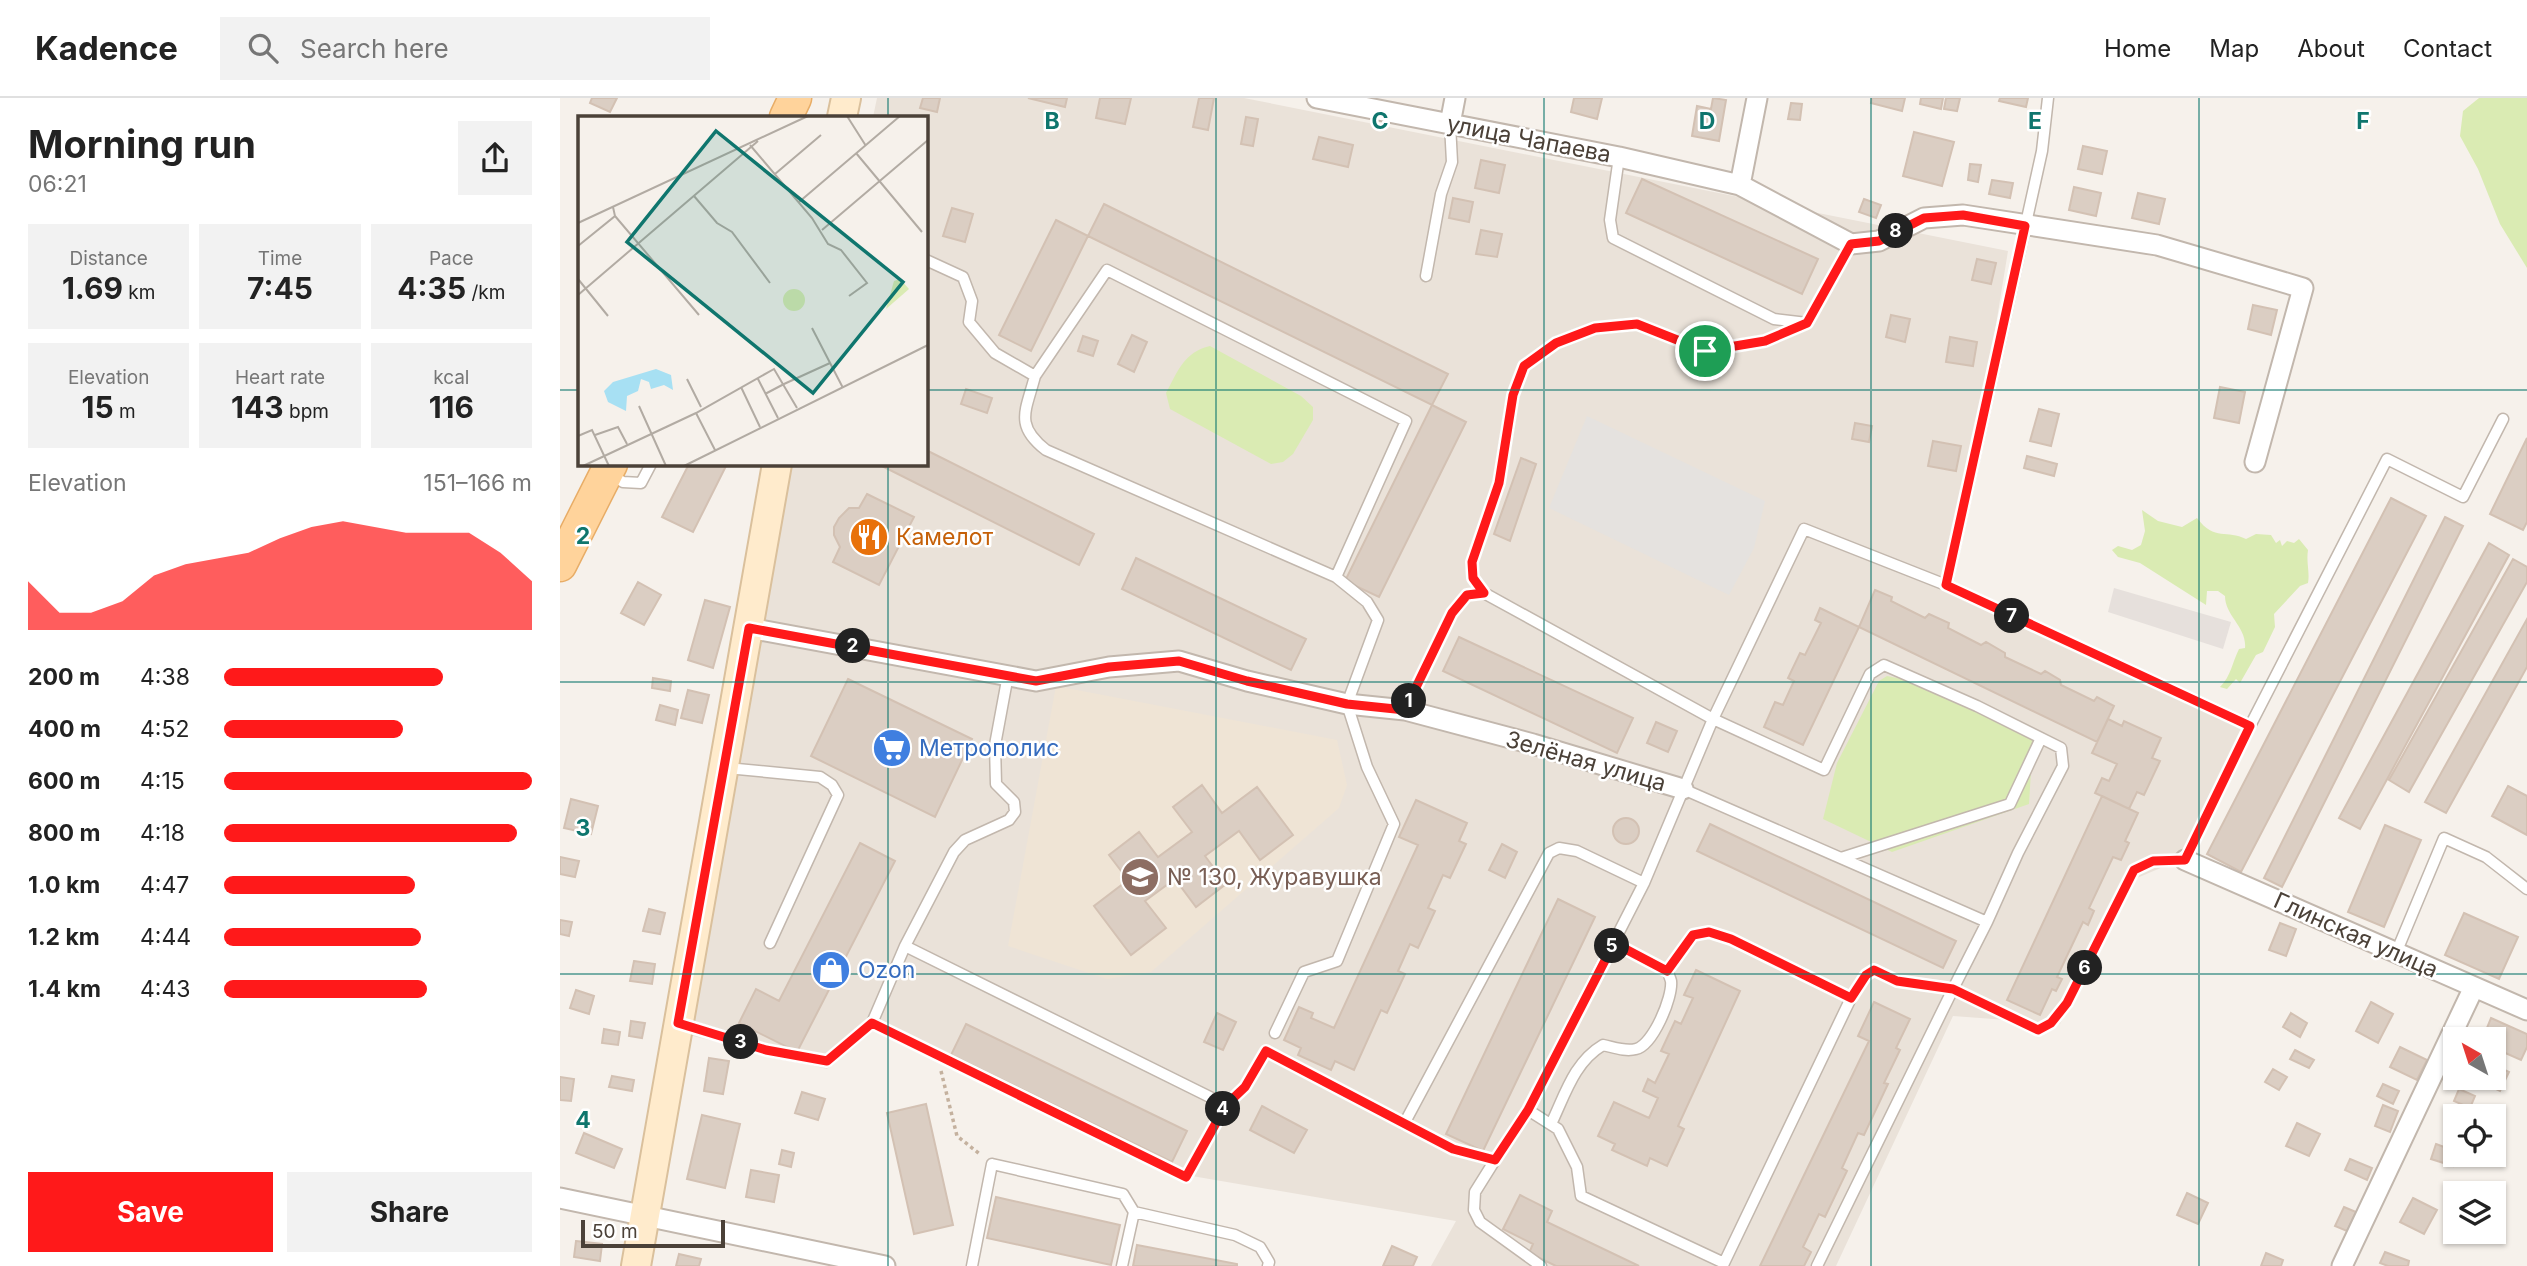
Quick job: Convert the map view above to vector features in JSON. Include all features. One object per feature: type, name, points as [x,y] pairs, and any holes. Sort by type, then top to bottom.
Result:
[{"type":"main road","points":[[786,116],[795,98]]},
{"type":"main road","points":[[560,565],[610,466]]},
{"type":"street","points":[[842,116],[846,98]]},
{"type":"street","name":"улица Чапаева","points":[[1317,98],[1619,157],[1740,185],[1851,244]]},
{"type":"street","points":[[1450,124],[1455,98]]},
{"type":"street","points":[[1740,185],[1756,98]]},
{"type":"street","points":[[1851,244],[1879,241],[1924,218],[1963,215],[2157,245],[2303,288],[2255,462]]},
{"type":"street","points":[[636,1266],[777,466]]},
{"type":"street","name":"Зелёная улица","points":[[749,628],[1036,681],[1109,667],[1179,661],[1247,681],[1347,704],[1405,710],[1533,744],[1683,789]]},
{"type":"street","name":"Глинская улица","points":[[2185,860],[2527,1010]]},
{"type":"street","points":[[2342,1266],[2474,988]]},
{"type":"street","points":[[560,1198],[885,1266]]},
{"type":"lane","points":[[1946,585],[2042,151],[2048,98]]},
{"type":"lane","points":[[1426,276],[1441,194],[1452,162],[1450,124]]},
{"type":"lane","points":[[1619,157],[1610,220],[1613,238],[1774,319],[1807,323]]},
{"type":"lane","points":[[1817,1266],[2063,766],[2061,748],[1977,706],[1884,665],[1870,674],[1824,770],[1713,719],[1484,593],[1473,578],[1472,562],[1499,483],[1513,395],[1524,366],[1556,343],[1595,328],[1637,324],[1705,351],[1765,341],[1807,323],[1851,244]]},
{"type":"lane","points":[[928,261],[963,277],[972,301],[969,322],[995,353],[1035,376]]},
{"type":"lane","points":[[872,1023],[1186,1177],[1226,1105],[1245,1087],[1266,1051],[1304,972],[1337,961],[1394,824],[1367,767],[1347,704],[1378,620],[1367,602],[1336,577],[1046,450],[1029,437],[1025,416],[1035,376],[1107,270],[1406,421],[1336,577]]},
{"type":"lane","points":[[1953,989],[2038,1030],[2051,1023],[2067,1003],[2134,870],[2153,861],[2185,860],[2387,458],[2463,498],[2503,419]]},
{"type":"lane","points":[[610,466],[624,482],[641,484],[650,466]]},
{"type":"lane","name":"Зелёная улица","points":[[1683,789],[1713,719],[1804,529],[1946,585],[2250,726]]},
{"type":"lane","points":[[1405,710],[1452,613],[1467,595],[1484,593]]},
{"type":"lane","points":[[678,1023],[766,1050],[827,1061],[872,1023],[905,946],[954,852],[973,836],[1009,820],[1015,812],[1014,802],[996,784],[995,745],[1008,675]]},
{"type":"lane","points":[[1841,858],[2010,804],[2041,738]]},
{"type":"lane","points":[[723,767],[820,777],[832,785],[838,795],[771,943]]},
{"type":"lane","points":[[1541,1266],[1480,1222],[1474,1210],[1475,1192],[1528,1110],[1644,883],[1683,789],[1987,922]]},
{"type":"lane","points":[[2395,954],[2444,838],[2486,857],[2527,889]]},
{"type":"lane","points":[[1404,1124],[1549,853],[1559,848],[1577,851],[1644,883]]},
{"type":"lane","points":[[1551,1124],[1579,1066],[1590,1053],[1602,1045],[1638,1049],[1652,1038],[1667,1002],[1671,983],[1667,971],[1614,943]]},
{"type":"lane","points":[[905,946],[1226,1105]]},
{"type":"lane","points":[[1528,1110],[1558,1129],[1577,1167],[1581,1196],[1724,1263],[1851,998]]},
{"type":"lane","points":[[1266,1051],[1453,1149],[1495,1160]]},
{"type":"lane","points":[[972,1266],[992,1164],[1123,1194],[1134,1213],[1122,1266]]},
{"type":"lane","points":[[1134,1213],[1235,1236],[1260,1247],[1269,1262],[1268,1266]]},
{"type":"path","points":[[1667,971],[1693,935],[1709,932],[1731,939],[1851,998],[1866,975],[1874,970],[1897,981],[1953,989]]},
{"type":"path","points":[[937,1056],[957,1136],[992,1164]]},
{"type":"shaded area","points":[[877,98],[1244,98],[2008,251],[1954,582],[2242,730],[2177,861],[2137,878],[2060,1024],[1953,1016],[1836,1266],[1431,1266],[1456,1221],[1192,1176],[872,1023],[827,1069],[685,1034],[787,466],[928,466],[928,116],[873,116]]},
{"type":"shaded area","points":[[1587,416],[1765,501],[1754,548],[1729,595],[1549,508]]},
{"type":"shaded area","points":[[2114,588],[2231,622],[2223,649],[2108,612]]},
{"type":"shaded area","name":"№ 130, Журавушка","points":[[1056,686],[1337,740],[1347,785],[1339,808],[1151,972],[1107,979],[1008,946]]},
{"type":"green space","points":[[2479,98],[2527,98],[2527,268],[2500,224],[2478,169],[2460,136],[2463,111]]},
{"type":"green space","points":[[1210,346],[1301,396],[1313,407],[1313,420],[1293,454],[1283,462],[1271,464],[1170,409],[1166,393],[1178,370],[1194,353]]},
{"type":"green space","points":[[2142,510],[2158,521],[2182,527],[2197,518],[2215,533],[2246,539],[2256,534],[2271,535],[2276,543],[2280,540],[2282,546],[2287,541],[2294,543],[2299,539],[2308,550],[2308,583],[2300,586],[2274,614],[2275,627],[2263,652],[2256,655],[2240,683],[2236,679],[2227,689],[2220,687],[2229,674],[2239,649],[2245,648],[2243,634],[2228,610],[2225,596],[2218,591],[2207,591],[2206,605],[2140,563],[2118,557],[2112,550],[2118,546],[2132,550],[2141,545],[2145,531]]},
{"type":"green space","points":[[1887,676],[1907,680],[2033,738],[2029,804],[1892,852],[1823,819],[1837,763],[1879,681]]},
{"type":"building","points":[[592,98],[617,98],[610,112],[590,103]]},
{"type":"building","points":[[923,98],[940,98],[937,112],[920,108]]},
{"type":"building","points":[[1028,98],[1067,98],[1065,107]]},
{"type":"building","points":[[1100,98],[1131,98],[1125,124],[1096,118]]},
{"type":"building","points":[[1199,98],[1214,98],[1208,130],[1193,127]]},
{"type":"building","points":[[1574,98],[1602,98],[1597,119],[1571,112]]},
{"type":"building","points":[[1713,98],[1726,100],[1719,141],[1692,136],[1697,106],[1711,109]]},
{"type":"building","points":[[1872,98],[1905,98],[1902,111],[1871,103]]},
{"type":"building","points":[[1921,98],[1943,98],[1941,109],[1920,104]]},
{"type":"building","points":[[1946,98],[1960,98],[1957,111],[1944,109]]},
{"type":"building","points":[[2000,98],[2028,98],[2026,107],[1999,101]]},
{"type":"building","points":[[1791,103],[1802,104],[1800,120],[1788,119]]},
{"type":"building","points":[[1246,117],[1258,119],[1253,146],[1241,144]]},
{"type":"building","points":[[1914,132],[1954,142],[1942,186],[1903,176]]},
{"type":"building","points":[[1319,137],[1353,145],[1348,167],[1313,159]]},
{"type":"building","points":[[2083,146],[2107,151],[2102,174],[2078,169]]},
{"type":"building","points":[[1481,160],[1505,165],[1499,193],[1475,188]]},
{"type":"building","points":[[1970,164],[1981,165],[1978,182],[1968,180]]},
{"type":"building","points":[[1642,179],[1818,259],[1802,294],[1626,213]]},
{"type":"building","points":[[1992,180],[2013,183],[2010,198],[1989,194]]},
{"type":"building","points":[[2074,187],[2101,193],[2096,216],[2069,210]]},
{"type":"building","points":[[2138,193],[2165,199],[2159,224],[2132,218]]},
{"type":"building","points":[[1453,198],[1473,202],[1469,222],[1449,218]]},
{"type":"building","points":[[1864,199],[1881,205],[1876,218],[1859,212]]},
{"type":"building","points":[[1104,204],[1448,374],[1432,405],[1088,236]]},
{"type":"building","points":[[952,208],[973,214],[965,242],[943,236]]},
{"type":"building","points":[[1056,220],[1088,236],[1031,351],[999,335]]},
{"type":"building","points":[[1481,230],[1502,234],[1497,257],[1476,254]]},
{"type":"building","points":[[1977,259],[1996,263],[1991,284],[1972,280]]},
{"type":"building","points":[[2253,305],[2277,310],[2271,335],[2248,329]]},
{"type":"building","points":[[1891,315],[1910,319],[1905,342],[1886,337]]},
{"type":"building","points":[[1132,335],[1147,342],[1134,372],[1118,364]]},
{"type":"building","points":[[1083,336],[1098,341],[1093,356],[1078,351]]},
{"type":"building","points":[[1950,337],[1977,342],[1973,366],[1946,362]]},
{"type":"building","points":[[2220,387],[2245,392],[2239,423],[2214,418]]},
{"type":"building","points":[[966,389],[992,398],[987,413],[961,404]]},
{"type":"building","points":[[1432,405],[1466,422],[1379,597],[1345,581]]},
{"type":"building","points":[[2039,409],[2059,414],[2051,446],[2030,441]]},
{"type":"building","points":[[1855,423],[1872,426],[1869,442],[1852,439]]},
{"type":"building","points":[[2527,438],[2527,522],[2523,530],[2490,514]]},
{"type":"building","points":[[1933,441],[1961,446],[1956,471],[1928,466]]},
{"type":"building","points":[[928,451],[1094,534],[1079,565],[882,466],[928,466]]},
{"type":"building","points":[[2027,456],[2057,464],[2054,476],[2024,468]]},
{"type":"building","points":[[1521,458],[1536,464],[1510,541],[1494,534]]},
{"type":"building","points":[[688,466],[726,466],[693,532],[662,517]]},
{"type":"building","name":"Камелот","points":[[867,494],[914,517],[879,585],[833,562],[840,547],[834,535],[834,527],[849,508],[859,508]]},
{"type":"building","points":[[2391,498],[2426,516],[2241,872],[2207,854]]},
{"type":"building","points":[[2445,517],[2463,526],[2282,887],[2264,878]]},
{"type":"building","points":[[2489,543],[2509,555],[2360,829],[2339,818]]},
{"type":"building","points":[[1136,558],[1306,639],[1291,670],[1122,589]]},
{"type":"building","points":[[2513,559],[2527,567],[2527,582],[2409,792],[2389,780]]},
{"type":"building","points":[[638,582],[661,595],[644,625],[621,613]]},
{"type":"building","points":[[1875,590],[1892,597],[1891,601],[1925,618],[1929,614],[1949,623],[1948,628],[1981,645],[1986,642],[2005,653],[2005,657],[2041,674],[2045,671],[2060,680],[2061,685],[2094,701],[2097,697],[2114,706],[2097,742],[1859,627]]},
{"type":"building","points":[[705,600],[730,607],[713,668],[688,660]]},
{"type":"building","points":[[1820,608],[1859,627],[1803,745],[1764,727],[1775,702],[1783,705],[1794,681],[1788,678],[1800,653],[1805,655],[1821,623],[1815,620]]},
{"type":"building","points":[[2527,619],[2527,667],[2446,813],[2425,802]]},
{"type":"building","points":[[1459,637],[1633,718],[1617,753],[1443,671]]},
{"type":"building","points":[[653,678],[671,681],[670,691],[652,688]]},
{"type":"building","name":"Метрополис","points":[[848,679],[972,739],[935,817],[811,756]]},
{"type":"building","points":[[688,690],[709,695],[702,723],[681,718]]},
{"type":"building","points":[[660,705],[678,710],[675,725],[656,720]]},
{"type":"building","points":[[2108,719],[2122,726],[2124,721],[2161,738],[2152,758],[2160,761],[2144,795],[2137,792],[2129,809],[2095,793],[2102,778],[2109,781],[2117,764],[2092,753]]},
{"type":"building","points":[[1656,722],[1677,731],[1668,752],[1647,743]]},
{"type":"building","points":[[1202,785],[1222,813],[1257,787],[1293,835],[1260,860],[1239,831],[1205,856],[1226,884],[1196,907],[1175,879],[1145,901],[1166,928],[1131,955],[1094,906],[1128,880],[1109,855],[1139,832],[1158,857],[1192,832],[1173,807]]},
{"type":"building","points":[[2508,786],[2527,796],[2527,835],[2492,816]]},
{"type":"building","points":[[2102,796],[2138,813],[2125,841],[2129,843],[2121,860],[2113,857],[2089,908],[2094,911],[2088,925],[2083,922],[2057,977],[2062,979],[2056,991],[2052,989],[2040,1015],[2007,1000]]},
{"type":"building","points":[[571,799],[598,806],[591,834],[564,828]]},
{"type":"building","points":[[1416,800],[1467,823],[1459,841],[1466,844],[1450,878],[1443,875],[1428,908],[1435,911],[1418,948],[1410,944],[1398,971],[1405,974],[1387,1013],[1381,1010],[1354,1070],[1335,1061],[1331,1070],[1298,1055],[1301,1048],[1284,1040],[1299,1007],[1313,1013],[1311,1018],[1334,1028],[1418,845],[1399,837]]},
{"type":"building","points":[[1626,818],[1635,822],[1639,831],[1635,840],[1626,844],[1617,840],[1613,831],[1617,822]]},
{"type":"building","points":[[1710,824],[1956,941],[1943,968],[1697,851]]},
{"type":"building","points":[[2385,825],[2421,840],[2384,927],[2348,912]]},
{"type":"building","points":[[860,843],[895,861],[797,1052],[739,1023],[756,989],[779,1001]]},
{"type":"building","points":[[1502,844],[1517,852],[1505,878],[1489,870]]},
{"type":"building","points":[[560,857],[579,861],[575,877],[560,874]]},
{"type":"building","points":[[1558,899],[1595,917],[1483,1151],[1446,1134]]},
{"type":"building","points":[[649,909],[665,913],[660,934],[643,931]]},
{"type":"building","points":[[2464,913],[2518,937],[2499,979],[2445,955]]},
{"type":"building","points":[[560,920],[572,922],[569,936],[560,934]]},
{"type":"building","points":[[2280,923],[2296,929],[2286,956],[2269,950]]},
{"type":"building","points":[[634,961],[655,964],[652,984],[630,981]]},
{"type":"building","points":[[1696,970],[1740,991],[1678,1126],[1684,1129],[1667,1166],[1650,1158],[1647,1166],[1612,1150],[1615,1144],[1598,1136],[1614,1102],[1649,1118],[1658,1098],[1643,1091],[1648,1079],[1655,1083],[1669,1054],[1661,1051],[1675,1021],[1681,1024],[1693,998],[1684,995]]},
{"type":"building","points":[[576,990],[594,996],[589,1014],[570,1008]]},
{"type":"building","points":[[1874,1002],[1910,1019],[1896,1048],[1900,1050],[1884,1083],[1888,1084],[1864,1135],[1858,1133],[1842,1168],[1847,1171],[1825,1217],[1819,1214],[1803,1247],[1811,1252],[1804,1266],[1760,1266],[1869,1041],[1858,1036]]},
{"type":"building","points":[[2371,1002],[2393,1014],[2378,1043],[2356,1031]]},
{"type":"building","points":[[1217,1013],[1236,1022],[1223,1050],[1204,1042]]},
{"type":"building","points":[[2291,1013],[2307,1023],[2300,1037],[2283,1027]]},
{"type":"building","points":[[2491,1018],[2527,1034],[2527,1047],[2521,1060],[2506,1053],[2506,1027],[2487,1027]]},
{"type":"building","points":[[631,1021],[645,1023],[642,1038],[629,1036]]},
{"type":"building","points":[[966,1024],[1187,1131],[1172,1162],[951,1055]]},
{"type":"building","points":[[604,1029],[620,1032],[618,1045],[602,1043]]},
{"type":"building","points":[[2400,1047],[2427,1060],[2417,1080],[2390,1067]]},
{"type":"building","points":[[2295,1050],[2314,1060],[2309,1068],[2290,1059]]},
{"type":"building","points":[[709,1058],[729,1061],[723,1094],[704,1091]]},
{"type":"building","points":[[2273,1069],[2287,1077],[2279,1090],[2265,1082]]},
{"type":"building","points":[[612,1076],[634,1080],[632,1091],[609,1087]]},
{"type":"building","points":[[560,1077],[574,1079],[571,1101],[560,1100]]},
{"type":"building","points":[[2383,1084],[2399,1091],[2393,1104],[2377,1096]]},
{"type":"building","points":[[2459,1090],[2475,1096],[2472,1104],[2454,1101]]},
{"type":"building","points":[[802,1092],[825,1099],[818,1120],[795,1113]]},
{"type":"building","points":[[926,1104],[953,1225],[914,1234],[887,1113]]},
{"type":"building","points":[[2383,1105],[2398,1111],[2390,1132],[2375,1126]]},
{"type":"building","points":[[1262,1106],[1307,1130],[1294,1153],[1250,1130]]},
{"type":"building","points":[[702,1115],[740,1124],[725,1188],[687,1179]]},
{"type":"building","points":[[2297,1123],[2320,1134],[2309,1156],[2286,1146]]},
{"type":"building","points":[[584,1133],[622,1149],[614,1168],[576,1153]]},
{"type":"building","points":[[2436,1144],[2443,1147],[2443,1163],[2431,1159]]},
{"type":"building","points":[[782,1150],[794,1153],[791,1167],[779,1164]]},
{"type":"building","points":[[2350,1159],[2372,1168],[2367,1180],[2345,1170]]},
{"type":"building","points":[[751,1170],[779,1175],[774,1202],[746,1197]]},
{"type":"building","points":[[2187,1193],[2208,1203],[2198,1224],[2177,1215]]},
{"type":"building","points":[[1520,1195],[1552,1211],[1547,1222],[1639,1266],[1556,1266],[1529,1253],[1533,1244],[1503,1229]]},
{"type":"building","points":[[996,1197],[1120,1225],[1111,1265],[987,1238]]},
{"type":"building","points":[[2413,1198],[2437,1210],[2424,1234],[2400,1222]]},
{"type":"building","points":[[2344,1207],[2356,1212],[2347,1231],[2335,1226]]},
{"type":"building","points":[[576,1241],[602,1244],[600,1261],[574,1257]]},
{"type":"building","points":[[1137,1245],[1237,1264],[1237,1266],[1133,1266]]},
{"type":"building","points":[[1392,1246],[1417,1257],[1413,1266],[1383,1266]]},
{"type":"building","points":[[2385,1252],[2409,1261],[2408,1266],[2388,1266],[2380,1263]]},
{"type":"building","points":[[2266,1253],[2283,1260],[2281,1266],[2261,1266]]},
{"type":"building","points":[[679,1254],[701,1259],[699,1266],[676,1266]]},
{"type":"place","name":"Камелот","points":[[869,537]]},
{"type":"place","name":"Метрополис","points":[[892,748]]},
{"type":"place","name":"№ 130, Журавушка","points":[[1140,877]]},
{"type":"place","name":"Ozon","points":[[831,970]]},
{"type":"route","points":[[1963,215],[2025,226],[1946,585],[2250,726],[2185,860],[2153,861],[2134,870],[2067,1003],[2051,1023],[2038,1030],[1953,989],[1897,981],[1874,970],[1866,975],[1851,998],[1731,939],[1709,932],[1693,935],[1667,971],[1614,943],[1528,1110],[1495,1160],[1453,1149],[1266,1051],[1245,1087],[1226,1105],[1186,1177],[872,1023],[827,1061],[766,1050],[678,1023],[749,628],[1036,681],[1109,667],[1179,661],[1247,681],[1347,704],[1405,710],[1452,613],[1467,595],[1484,593],[1473,578],[1472,562],[1499,483],[1513,395],[1524,366],[1556,343],[1595,328],[1637,324],[1705,351],[1765,341],[1807,323],[1851,244],[1879,241],[1924,218],[1963,215]]}]
